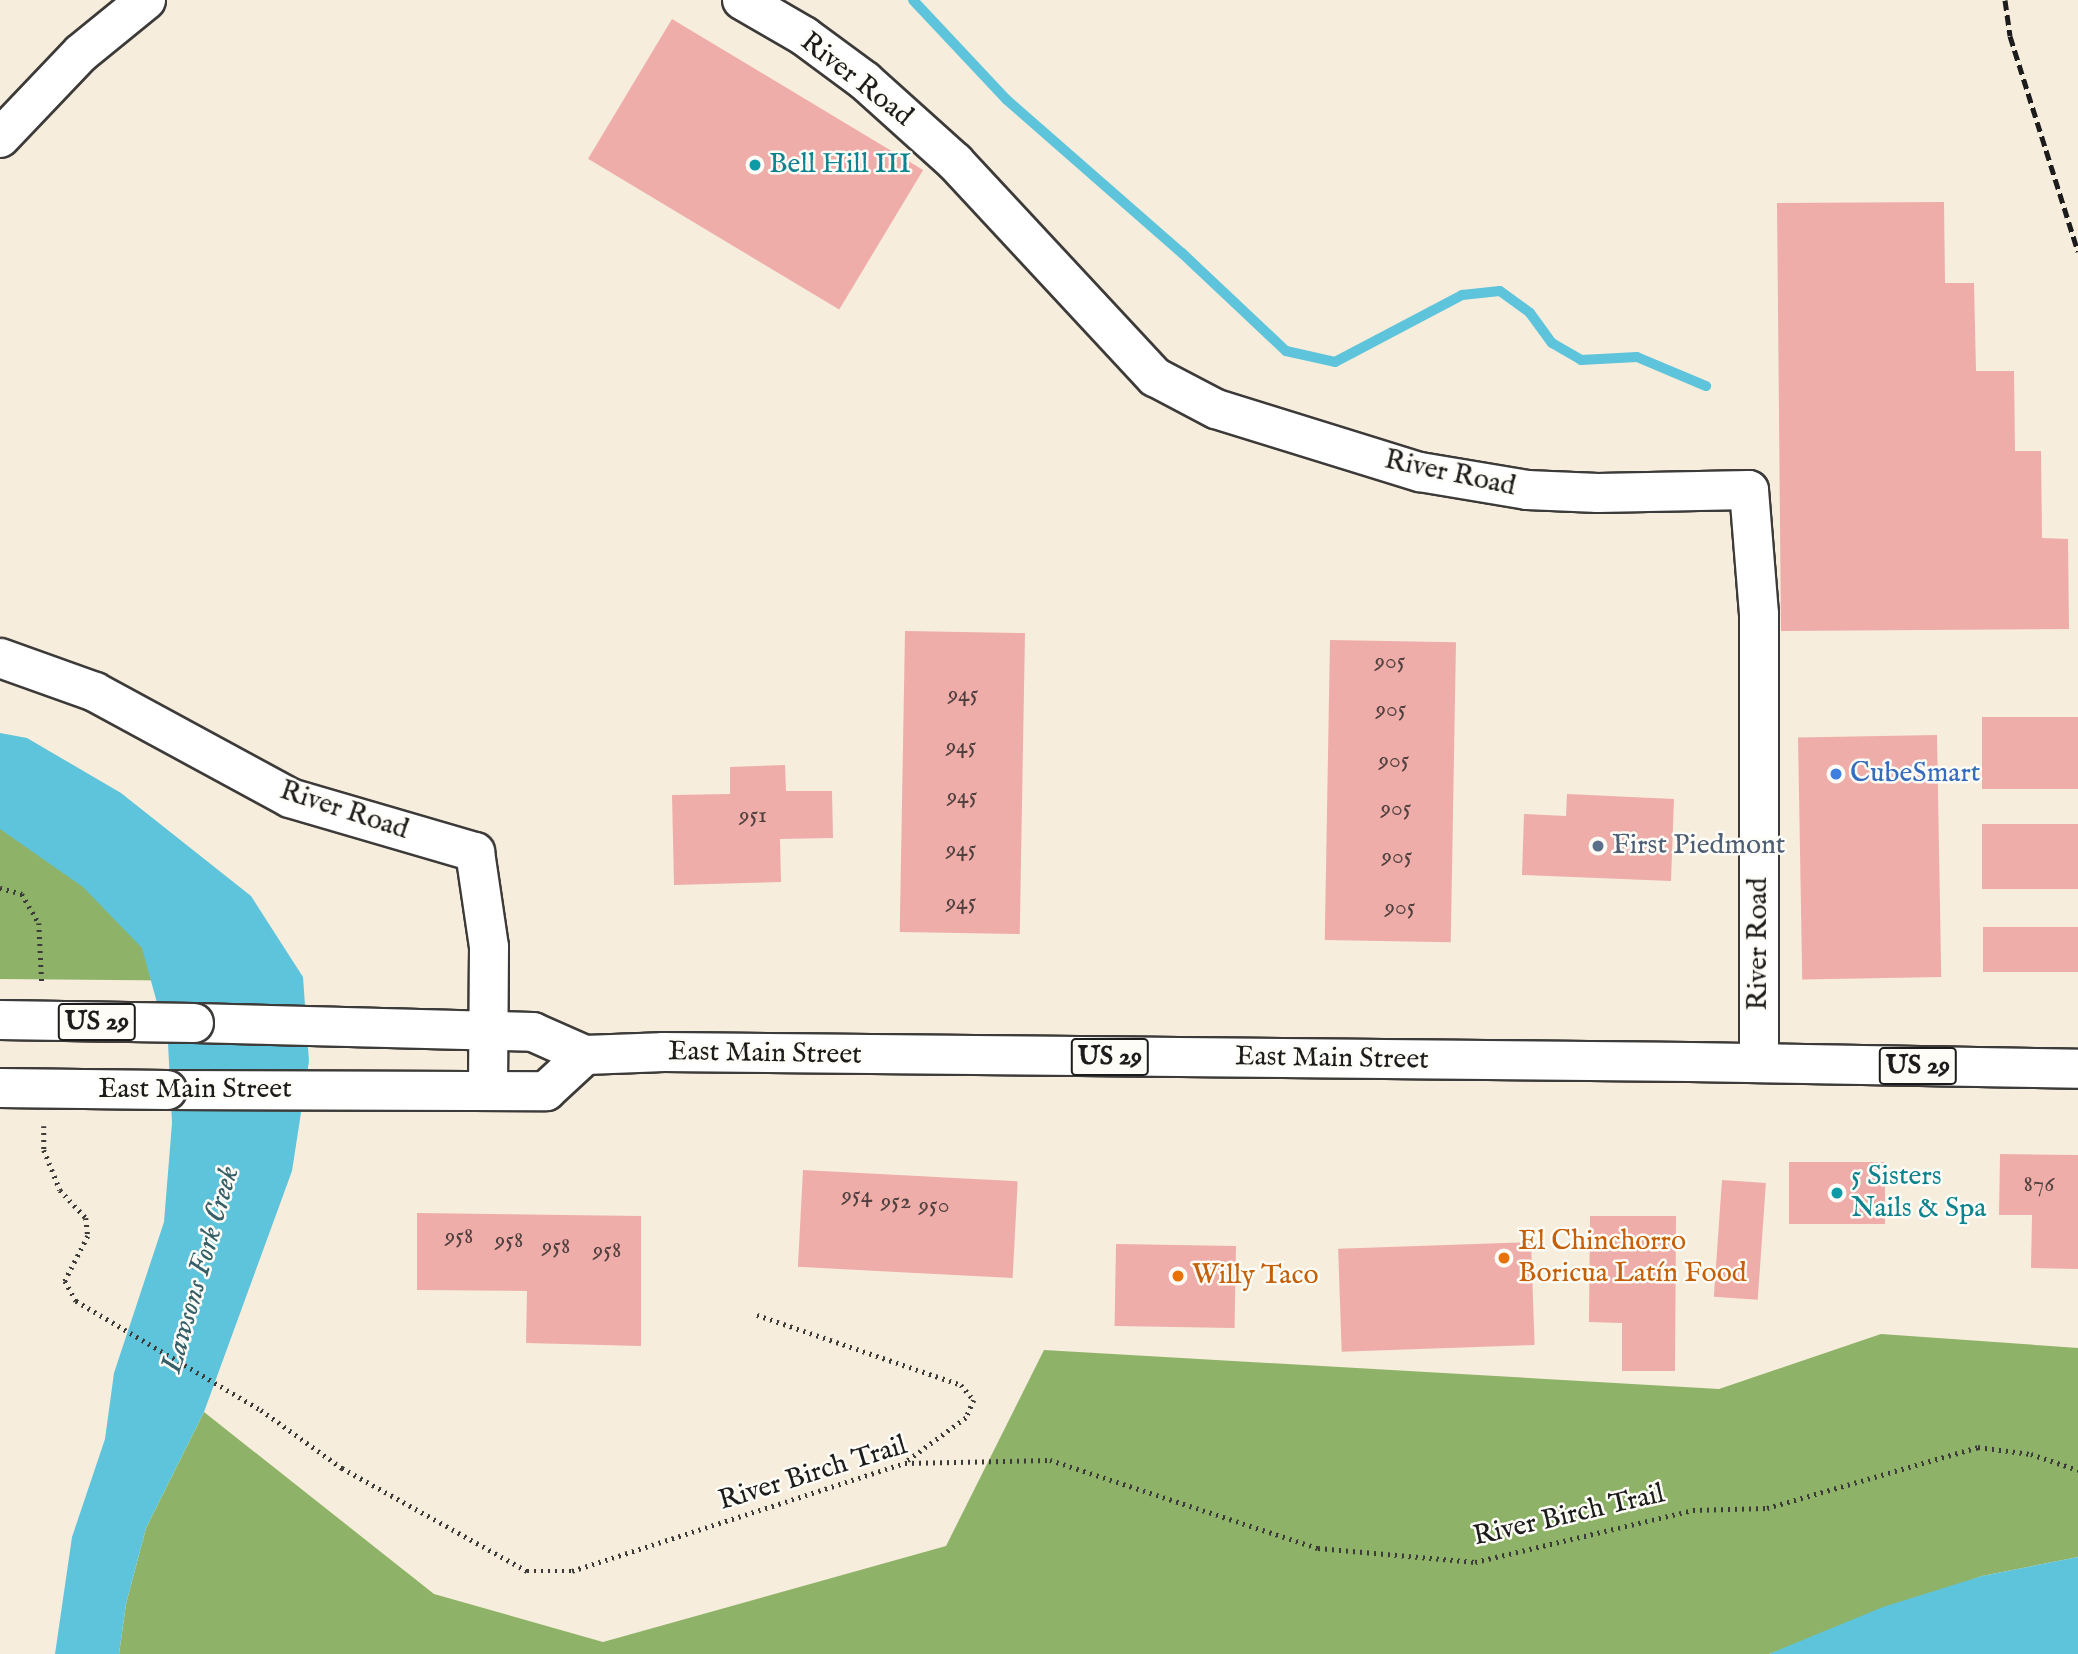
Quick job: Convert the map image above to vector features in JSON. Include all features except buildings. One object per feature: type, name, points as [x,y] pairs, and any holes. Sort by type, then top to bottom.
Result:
[{"type":"street","points":[[0,138],[81,53],[146,0]]},
{"type":"street","name":"River Road","points":[[742,0],[804,36],[865,81],[955,162],[1154,377],[1216,409],[1420,472],[1527,490],[1598,493],[1749,490],[1759,614],[1759,1063]]},
{"type":"street","name":"River Road","points":[[0,658],[95,692],[290,798],[475,852],[489,947],[488,1091]]},
{"type":"street","name":"East Main Street","points":[[0,1020],[533,1032],[585,1055],[664,1052],[1759,1063],[2078,1069]]},
{"type":"street","name":"East Main Street","points":[[0,1088],[546,1091],[585,1055]]},
{"type":"path","points":[[0,888],[22,894],[34,914],[39,923],[42,960]]},
{"type":"path","name":"River Birch Trail","points":[[44,1150],[60,1190],[86,1218],[88,1236],[65,1281],[76,1301],[261,1410],[342,1468],[527,1572],[572,1571],[905,1463],[1050,1460],[1318,1548],[1475,1562],[1693,1510],[1767,1508],[1978,1447],[2031,1454],[2078,1470]]},
{"type":"path","points":[[757,1315],[961,1385],[974,1400],[966,1418],[905,1463]]},
{"type":"green space","points":[[0,805],[226,981],[0,979]]},
{"type":"green space","points":[[1881,1334],[2078,1348],[2078,1557],[1982,1576],[1769,1654],[119,1654],[126,1604],[146,1528],[204,1412],[434,1594],[603,1642],[946,1546],[1044,1350],[1719,1389]]},
{"type":"water","name":"Lawsons Fork Creek","points":[[0,733],[27,738],[121,793],[251,896],[303,977],[309,1061],[292,1171],[204,1412],[146,1528],[126,1604],[119,1654],[55,1654],[72,1537],[105,1439],[114,1373],[164,1222],[172,1123],[168,1043],[142,948],[83,887],[0,829]]},
{"type":"water","points":[[2078,1557],[2078,1654],[1769,1654],[1883,1607],[1982,1576]]},
{"type":"waterway","points":[[913,0],[1007,100],[1182,253],[1286,351],[1335,362],[1462,295],[1500,291],[1530,313],[1552,343],[1581,360],[1637,357],[1706,386]]},
{"type":"railway","points":[[2005,0],[2010,36],[2078,252]]},
{"type":"place","name":"Bell Hill III","points":[[755,165]]},
{"type":"place","name":"CubeSmart","points":[[1836,774]]},
{"type":"place","name":"First Piedmont","points":[[1598,846]]},
{"type":"place","name":"5 Sisters Nails & Spa","points":[[1837,1193]]},
{"type":"place","name":"El Chinchorro Boricua Latín Food","points":[[1504,1258]]},
{"type":"place","name":"Willy Taco","points":[[1178,1276]]}]
